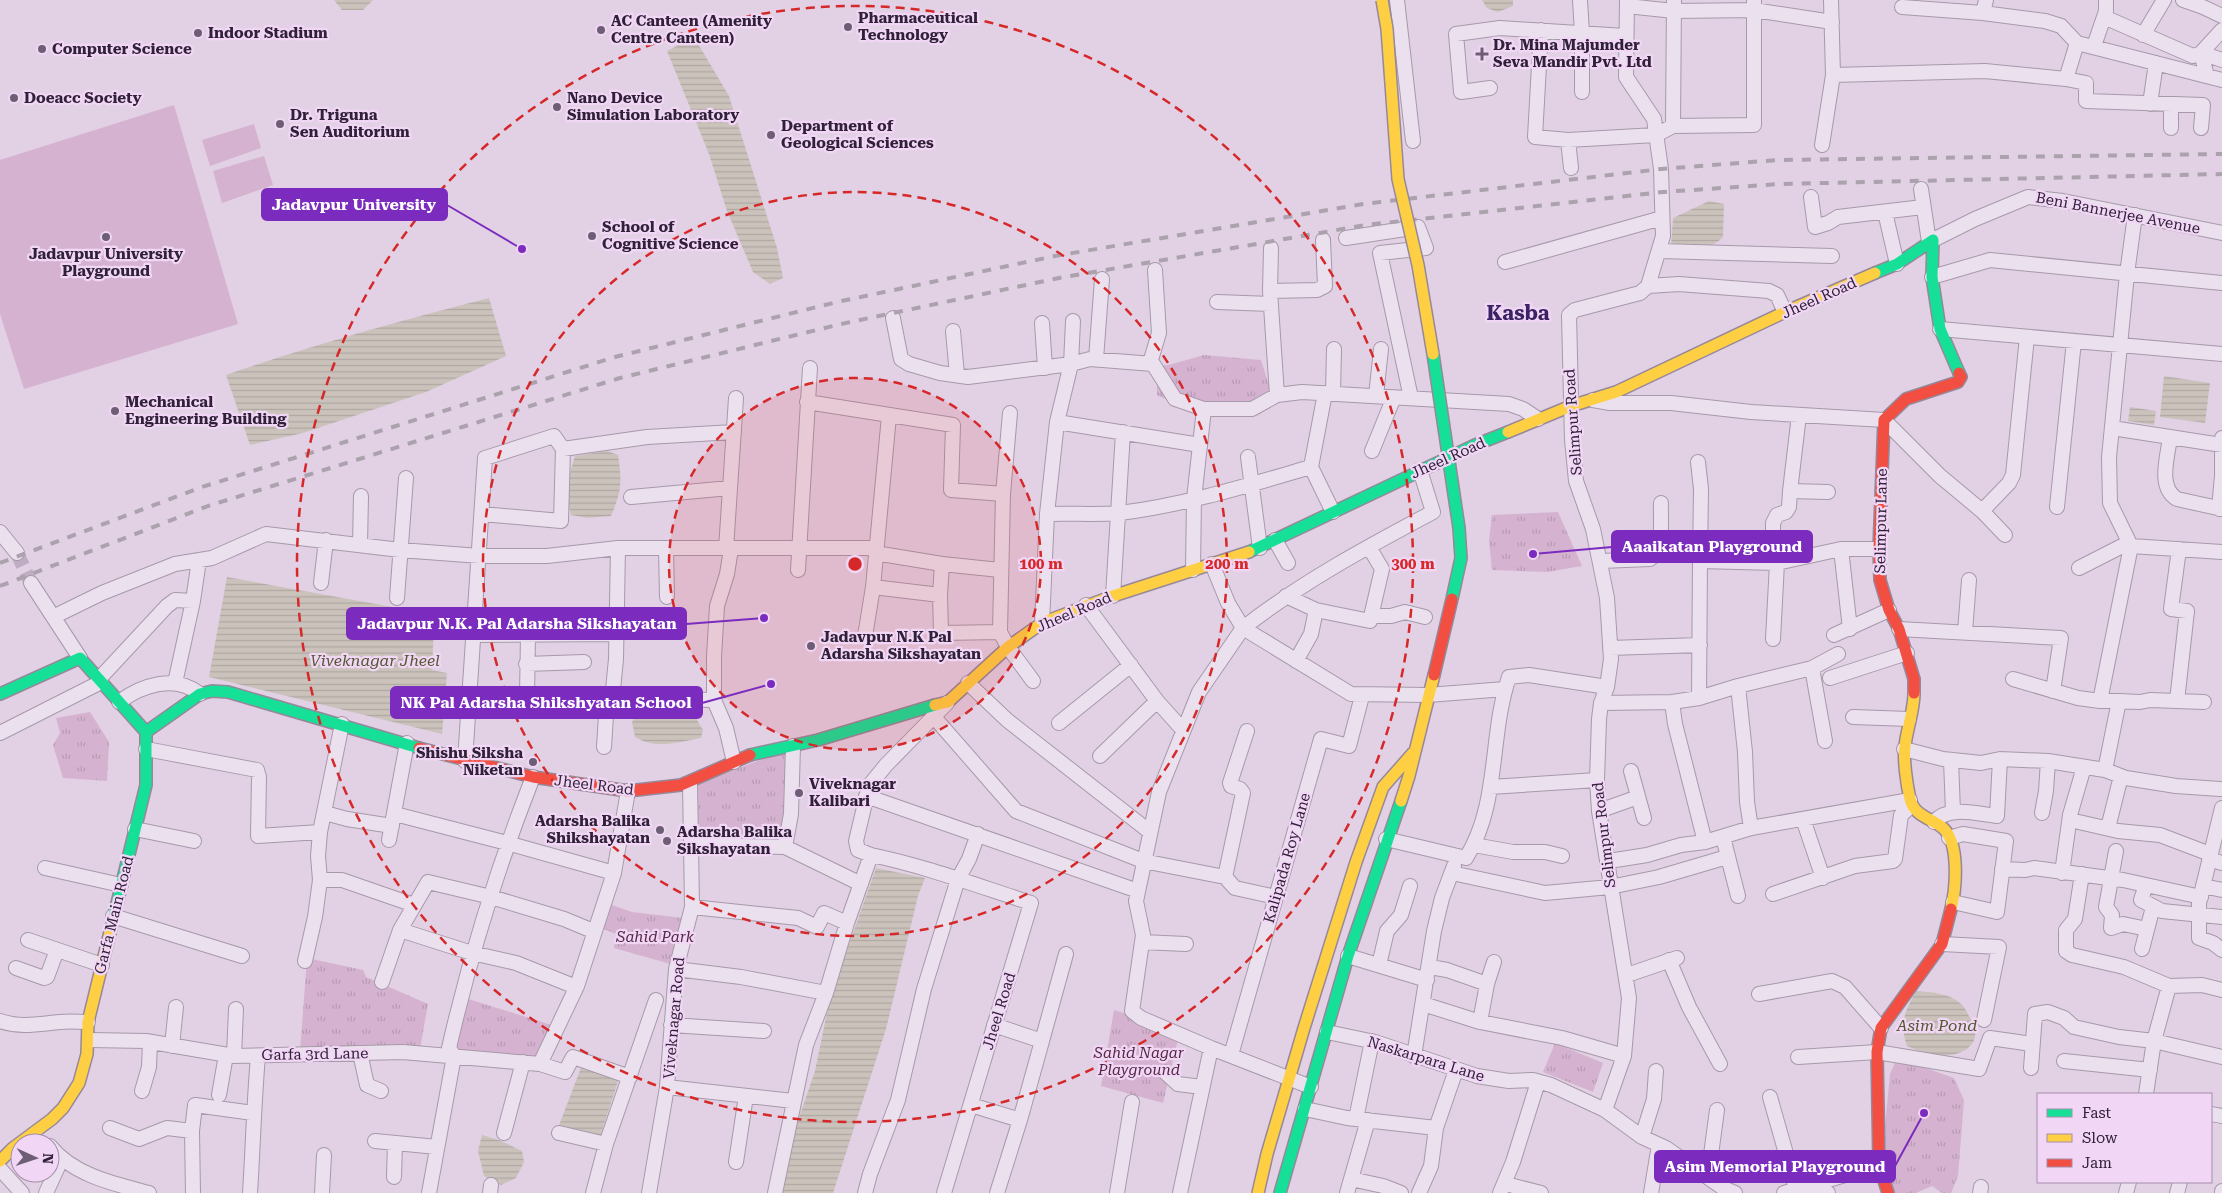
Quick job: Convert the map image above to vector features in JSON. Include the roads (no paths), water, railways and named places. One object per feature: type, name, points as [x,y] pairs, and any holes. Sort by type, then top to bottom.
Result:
[{"type":"street","points":[[1280,1193],[1348,956],[1403,793],[1434,675],[1461,558],[1459,528],[1434,358],[1418,265],[1398,180],[1388,38],[1382,0]]},
{"type":"street","points":[[1396,0],[1413,141]]},
{"type":"street","points":[[1580,0],[1582,92]]},
{"type":"street","points":[[1822,145],[1833,75],[1831,0]]},
{"type":"street","points":[[2094,46],[2106,11],[2106,0]]},
{"type":"street","points":[[2143,35],[2164,0]]},
{"type":"street","points":[[2183,0],[2222,16]]},
{"type":"street","points":[[1785,312],[1777,295],[1769,290],[1679,284],[1648,286],[1663,236],[1662,184],[1654,118],[1626,77],[1625,36],[1627,3],[1754,5],[1832,22]]},
{"type":"street","points":[[1673,126],[1674,5]]},
{"type":"street","points":[[1541,30],[1535,137],[1568,140],[1656,135],[1673,126],[1754,126],[1754,5]]},
{"type":"street","points":[[1902,7],[1985,7],[2062,26],[2077,43],[2222,80]]},
{"type":"street","points":[[2104,17],[2193,56],[2201,53],[2222,30]]},
{"type":"street","points":[[1490,88],[1461,92],[1456,34],[1500,28],[1625,36]]},
{"type":"street","points":[[2066,79],[2077,43]]},
{"type":"street","points":[[2201,53],[2222,60]]},
{"type":"street","points":[[2201,53],[2207,76]]},
{"type":"street","points":[[2150,104],[2156,63]]},
{"type":"street","points":[[1833,75],[1986,71],[2066,79],[2086,83],[2086,101],[2203,105],[2201,128]]},
{"type":"street","points":[[2171,105],[2171,128]]},
{"type":"street","points":[[1568,140],[1571,168]]},
{"type":"street","points":[[1884,420],[1906,399],[1960,380],[1961,377],[1940,329],[1932,277],[1931,241],[1921,189]]},
{"type":"street","points":[[1811,197],[1815,227],[1828,223],[1838,217],[1924,207]]},
{"type":"street","name":"Beni Bannerjee Avenue","points":[[1931,241],[1975,219],[2028,197],[2063,201],[2222,233]]},
{"type":"street","points":[[1885,212],[1897,264]]},
{"type":"street","points":[[2100,701],[2130,544],[2110,502],[2108,457],[2135,215]]},
{"type":"street","points":[[1505,262],[1662,218]]},
{"type":"street","points":[[1346,238],[1418,227],[1426,248],[1380,254],[1411,398]]},
{"type":"street","points":[[1217,302],[1270,298],[1317,290],[1325,286],[1323,240]]},
{"type":"street","name":"Jheel Road","points":[[200,694],[219,691],[240,694],[465,761],[533,777],[628,791],[690,783],[734,762],[765,750],[818,740],[878,720],[948,702],[1008,648],[1042,623],[1086,605],[1260,548],[1420,470],[1538,419],[1616,392],[1785,312],[1897,264],[1931,241]]},
{"type":"street","points":[[1271,248],[1270,298],[1277,395]]},
{"type":"street","points":[[1660,251],[1832,256]]},
{"type":"street","points":[[1932,277],[1990,260],[2222,283]]},
{"type":"street","points":[[1150,363],[1159,333],[1155,270]]},
{"type":"street","points":[[1096,359],[1102,279]]},
{"type":"street","name":"Selimpur Road","points":[[1605,1110],[1624,1056],[1629,998],[1627,975],[1610,887],[1608,861],[1599,811],[1597,780],[1600,703],[1607,687],[1611,659],[1608,598],[1593,529],[1576,481],[1572,440],[1569,352],[1570,312],[1640,292],[1648,286]]},
{"type":"street","points":[[893,318],[901,359],[925,369],[968,377],[1045,368],[1096,359],[1150,363],[1155,366],[1175,400],[1204,409],[1252,409],[1277,395],[1302,392],[1508,404],[1523,409],[1538,419]]},
{"type":"street","points":[[1042,623],[1047,514],[1057,422],[1071,364],[1073,321]]},
{"type":"street","points":[[1042,323],[1045,368]]},
{"type":"street","points":[[1940,329],[2222,354]]},
{"type":"street","points":[[953,331],[957,375]]},
{"type":"street","points":[[1982,511],[2009,483],[2013,475],[2027,337]]},
{"type":"street","points":[[2057,507],[2074,341]]},
{"type":"street","points":[[1333,512],[1311,467],[1329,393],[1334,349]]},
{"type":"street","points":[[1376,396],[1381,349]]},
{"type":"street","points":[[798,570],[810,368]]},
{"type":"street","points":[[1372,451],[1394,397]]},
{"type":"street","points":[[734,762],[726,728],[714,700],[714,657],[717,606],[727,574],[736,398]]},
{"type":"street","points":[[1592,400],[1610,403],[1671,403],[1799,415],[1884,420],[1940,476],[1982,511],[2005,535]]},
{"type":"street","points":[[808,402],[953,425],[951,490],[1003,494]]},
{"type":"street","points":[[1193,570],[1194,499],[1204,409]]},
{"type":"street","points":[[1010,413],[1003,494],[1000,632],[1008,648],[1033,681]]},
{"type":"street","points":[[1773,639],[1777,563],[1773,523],[1777,515],[1786,512],[1788,508],[1799,415]]},
{"type":"street","points":[[866,636],[873,586],[889,416]]},
{"type":"street","name":"Selimpur Lane","points":[[1884,420],[1879,549],[1880,580],[1889,610],[1899,629],[1914,679],[1914,704],[1909,719],[1904,749],[1910,803]]},
{"type":"street","points":[[1057,422],[1200,445]]},
{"type":"street","points":[[2112,428],[2222,445]]},
{"type":"street","points":[[563,449],[647,437],[734,432]]},
{"type":"street","points":[[1113,596],[1120,513],[1123,432]]},
{"type":"street","points":[[465,761],[485,458],[554,436],[563,449],[561,521],[482,514]]},
{"type":"street","points":[[2170,437],[2165,486],[2170,495],[2177,499],[2220,509],[2222,438]]},
{"type":"street","points":[[1248,456],[1260,548]]},
{"type":"street","points":[[1698,462],[1701,489],[1698,698]]},
{"type":"street","points":[[1047,514],[1120,513],[1252,486],[1311,467]]},
{"type":"street","points":[[1311,1087],[1211,1048],[1141,1018],[1132,1011],[1143,936],[1136,901],[1143,860],[1159,792],[1198,692],[1243,628],[1286,596],[1433,512],[1420,470]]},
{"type":"street","points":[[397,598],[406,478]]},
{"type":"street","points":[[631,497],[730,488]]},
{"type":"street","points":[[1790,491],[1828,492]]},
{"type":"street","points":[[360,545],[361,496]]},
{"type":"street","points":[[1601,561],[1650,559],[1655,556],[1659,547],[1661,503]]},
{"type":"street","points":[[0,532],[17,553]]},
{"type":"street","points":[[53,617],[102,592],[166,568],[212,558],[266,534],[400,550],[480,556],[546,556],[618,548],[728,549],[798,547],[876,550],[942,564],[1000,570]]},
{"type":"street","points":[[321,584],[326,540]]},
{"type":"street","points":[[1275,540],[1288,563]]},
{"type":"street","points":[[2079,568],[2130,544],[2222,552]]},
{"type":"street","points":[[1286,596],[1316,610],[1370,621],[1382,569],[1369,547]]},
{"type":"street","points":[[604,747],[616,658],[618,548]]},
{"type":"street","points":[[666,548],[667,597]]},
{"type":"street","points":[[1841,549],[1850,629]]},
{"type":"street","points":[[1700,561],[1777,563],[1841,549],[1879,549]]},
{"type":"street","points":[[2177,701],[2187,611],[2171,609],[2179,549]]},
{"type":"street","points":[[175,683],[193,601],[199,560]]},
{"type":"street","points":[[942,564],[940,633],[1000,632]]},
{"type":"street","points":[[1212,564],[1228,603],[1243,628],[1351,694],[1362,696],[1428,695],[1505,689]]},
{"type":"street","points":[[1965,632],[1969,580]]},
{"type":"street","points":[[31,583],[80,658],[100,680],[119,702],[146,732],[200,694],[193,689],[175,683],[147,686],[132,692],[119,702]]},
{"type":"street","points":[[873,586],[940,595]]},
{"type":"street","points":[[0,734],[100,680],[167,606],[175,600],[193,601]]},
{"type":"street","points":[[1086,605],[1157,702],[1183,730]]},
{"type":"street","points":[[1296,661],[1312,634],[1316,610]]},
{"type":"street","points":[[1834,635],[1889,610]]},
{"type":"street","points":[[1371,616],[1391,616],[1405,612],[1425,617]]},
{"type":"street","points":[[1899,629],[2061,638],[2053,691]]},
{"type":"street","points":[[474,635],[616,634]]},
{"type":"street","points":[[527,696],[526,664],[528,635]]},
{"type":"street","points":[[1610,648],[1700,645]]},
{"type":"street","points":[[1830,678],[1907,653]]},
{"type":"street","points":[[1600,703],[1672,702],[1698,698],[1812,668],[1838,654]]},
{"type":"street","points":[[0,694],[80,658]]},
{"type":"street","points":[[526,664],[584,662]]},
{"type":"street","points":[[1059,723],[1131,665]]},
{"type":"street","points":[[1812,668],[1825,740]]},
{"type":"street","points":[[1386,839],[1466,858],[1474,845],[1482,824],[1490,787],[1505,689],[1510,677],[1520,675],[1607,687]]},
{"type":"street","points":[[2013,679],[2053,691],[2100,701],[2204,702]]},
{"type":"street","points":[[968,683],[1007,720],[1150,832]]},
{"type":"street","points":[[1738,686],[1745,752],[1747,802],[1751,828]]},
{"type":"street","points":[[469,696],[527,696],[609,700],[714,700]]},
{"type":"street","name":"Kalipada Roy Lane","points":[[1231,1055],[1321,739],[1348,746],[1362,696]]},
{"type":"street","points":[[2104,770],[2119,700]]},
{"type":"street","points":[[948,702],[886,765],[869,786],[856,841],[858,850],[871,855],[958,879]]},
{"type":"street","points":[[1100,756],[1157,702]]},
{"type":"street","points":[[1672,702],[1675,724],[1705,842]]},
{"type":"street","points":[[934,717],[1016,810],[1143,860],[1224,876],[1235,888],[1276,897]]},
{"type":"street","points":[[1853,717],[1909,719]]},
{"type":"street","points":[[305,962],[315,917],[320,880],[318,856],[320,832],[342,724]]},
{"type":"street","points":[[1224,876],[1242,793],[1240,789],[1231,786],[1230,783],[1247,731]]},
{"type":"street","name":"Garfa Main Road","points":[[0,1161],[11,1148],[56,1117],[73,1096],[87,1061],[90,1040],[88,1022],[120,885],[146,786],[146,732]]},
{"type":"street","points":[[388,840],[407,743]]},
{"type":"street","points":[[785,847],[791,814],[793,746]]},
{"type":"street","points":[[146,749],[257,770],[260,777],[258,836],[320,832]]},
{"type":"street","points":[[1904,749],[1951,760],[1981,763],[2000,759],[2048,761],[2084,766],[2121,776],[2176,786],[2221,787]]},
{"type":"street","points":[[1258,1193],[1289,1078],[1356,862],[1384,787],[1389,778],[1413,753]]},
{"type":"street","points":[[1934,822],[1939,816],[1953,812],[1997,816],[2000,759]]},
{"type":"street","points":[[1951,760],[1953,812]]},
{"type":"street","points":[[2042,813],[2048,761]]},
{"type":"street","points":[[2062,873],[2070,820],[2084,766]]},
{"type":"street","points":[[1631,771],[1644,818]]},
{"type":"street","points":[[2108,828],[2121,776]]},
{"type":"street","points":[[429,1193],[454,1056],[449,1048],[472,953],[507,842],[533,777]]},
{"type":"street","points":[[1490,787],[1597,780]]},
{"type":"street","name":"Viveknagar Road","points":[[649,1193],[667,1087],[676,970],[692,907],[690,783]]},
{"type":"street","points":[[540,1064],[576,987],[614,873],[628,791]]},
{"type":"street","points":[[866,796],[1138,891]]},
{"type":"street","points":[[1599,811],[1638,797]]},
{"type":"street","points":[[1608,861],[1647,855],[1681,845],[1705,842],[1751,828],[1910,803]]},
{"type":"street","points":[[1888,1193],[1879,1165],[1877,1052],[1881,1028],[1942,944],[1954,902],[1955,856],[1949,838],[1944,829],[1914,811],[1910,803]]},
{"type":"street","points":[[1773,894],[1855,866],[1893,861],[1895,859],[1901,815],[1910,803]]},
{"type":"street","points":[[2222,808],[2214,859],[2202,892],[2199,938],[2213,943],[2222,950]]},
{"type":"street","points":[[325,813],[347,819],[393,820],[507,842],[614,873]]},
{"type":"street","points":[[1803,819],[1823,878]]},
{"type":"street","points":[[2070,820],[2108,828],[2160,835],[2214,859]]},
{"type":"street","points":[[135,829],[194,840]]},
{"type":"street","points":[[865,1193],[870,1174],[898,1100],[924,989],[958,879],[969,860],[978,834]]},
{"type":"street","points":[[1949,838],[1963,834],[2006,841],[1997,912],[1954,902]]},
{"type":"street","points":[[1723,837],[1738,896]]},
{"type":"street","points":[[691,845],[785,847],[861,884]]},
{"type":"street","points":[[1474,845],[1513,852],[1546,852],[1562,856]]},
{"type":"street","points":[[2116,851],[2106,907],[2112,915],[2111,928],[2123,924],[2147,929]]},
{"type":"street","points":[[775,1193],[806,1045],[826,993],[847,923],[871,855]]},
{"type":"street","points":[[1414,1056],[1434,931],[1442,898],[1458,856]]},
{"type":"street","points":[[1452,874],[1545,893],[1610,887],[1659,878],[1727,857]]},
{"type":"street","points":[[44,868],[120,885]]},
{"type":"street","points":[[2002,869],[2025,870],[2034,868],[2202,892],[2222,890]]},
{"type":"street","points":[[2082,874],[2075,919],[2066,930],[2066,950],[2072,955],[2124,967],[2168,986],[2202,985],[2222,990]]},
{"type":"street","name":"Jheel Road","points":[[944,1193],[1031,903],[958,879]]},
{"type":"street","points":[[320,880],[342,880],[414,905]]},
{"type":"street","points":[[382,982],[400,930],[428,882],[491,897],[564,919],[594,931]]},
{"type":"street","points":[[2146,885],[2141,900],[2162,911],[2200,913],[2222,917]]},
{"type":"street","points":[[1379,965],[1388,931],[1401,916],[1410,886]]},
{"type":"street","points":[[692,907],[798,918],[817,927],[824,913],[847,923]]},
{"type":"street","points":[[2142,949],[2153,907]]},
{"type":"street","points":[[113,916],[242,956]]},
{"type":"street","points":[[400,930],[472,953],[516,963],[576,987]]},
{"type":"street","points":[[28,940],[102,965]]},
{"type":"street","points":[[1142,942],[1186,944]]},
{"type":"street","points":[[1942,944],[1998,947],[1984,1020]]},
{"type":"street","points":[[16,968],[47,978],[57,950]]},
{"type":"street","points":[[996,1193],[1020,1120],[1066,954]]},
{"type":"street","points":[[1348,956],[1379,965],[1428,974],[1447,970],[1487,984]]},
{"type":"street","points":[[1627,975],[1673,959],[1688,1007],[1720,1064]]},
{"type":"street","points":[[1480,1022],[1487,984],[1494,962]]},
{"type":"street","points":[[676,970],[741,977],[826,993]]},
{"type":"street","points":[[1758,994],[1832,981],[1845,987],[1881,1028]]},
{"type":"street","points":[[2146,1093],[2154,1041],[2168,986]]},
{"type":"street","points":[[593,1193],[606,1144],[656,1000]]},
{"type":"street","points":[[1423,1004],[1480,1022],[1562,1038],[1624,1056]]},
{"type":"street","points":[[172,1046],[176,1007]]},
{"type":"street","points":[[219,1095],[230,1056],[236,1009]]},
{"type":"street","points":[[2031,1068],[2035,1014],[2048,1012],[2064,1018],[2074,1027],[2119,1037],[2154,1041],[2222,1057]]},
{"type":"street","points":[[0,1021],[14,1026],[60,1022],[88,1022]]},
{"type":"street","points":[[671,1025],[764,1031]]},
{"type":"street","points":[[994,1025],[1042,1042]]},
{"type":"street","name":"Naskarpara Lane","points":[[1327,1032],[1372,1041],[1477,1076],[1501,1080],[1538,1082],[1605,1110],[1642,1137],[1674,1152],[1723,1188],[1734,1193]]},
{"type":"street","points":[[1798,1057],[1877,1052],[1979,1069],[1990,1038],[2032,1044]]},
{"type":"street","name":"Garfa 3rd Lane","points":[[90,1040],[150,1042],[230,1056],[403,1052],[540,1064],[565,1072],[573,1057],[630,1077]]},
{"type":"street","points":[[1372,1041],[1362,1120],[1349,1186],[1383,1186],[1401,1193]]},
{"type":"street","points":[[142,1091],[149,1066],[150,1042]]},
{"type":"street","points":[[1180,1193],[1211,1048]]},
{"type":"street","points":[[360,1053],[367,1086],[380,1091]]},
{"type":"street","points":[[250,1193],[253,1113],[258,1056]]},
{"type":"street","points":[[2064,1061],[2150,1070]]},
{"type":"street","points":[[504,1133],[523,1062]]},
{"type":"street","points":[[1419,1193],[1431,1166],[1436,1128],[1456,1070]]},
{"type":"street","points":[[1642,1137],[1654,1100],[1656,1071]]},
{"type":"street","points":[[1165,1072],[1178,1084],[1202,1087]]},
{"type":"street","points":[[1538,1082],[1503,1188],[1541,1193]]},
{"type":"street","points":[[667,1087],[793,1101]]},
{"type":"street","points":[[736,1162],[746,1096]]},
{"type":"street","points":[[1770,1097],[1790,1191]]},
{"type":"street","points":[[1117,1193],[1132,1102]]},
{"type":"street","points":[[193,1193],[192,1130],[195,1105],[253,1113]]},
{"type":"street","points":[[971,1105],[1020,1120]]},
{"type":"street","points":[[1305,1109],[1362,1120],[1436,1128]]},
{"type":"street","points":[[1708,1177],[1717,1110]]},
{"type":"street","points":[[110,1128],[139,1139],[167,1128],[192,1130]]},
{"type":"street","points":[[559,1132],[606,1144]]},
{"type":"street","points":[[375,1142],[437,1147]]},
{"type":"street","points":[[394,1177],[395,1143]]},
{"type":"street","points":[[1651,1193],[1659,1144]]},
{"type":"street","points":[[322,1193],[324,1155]]},
{"type":"street","points":[[46,1193],[61,1160],[114,1188],[149,1193]]},
{"type":"street","points":[[1790,1191],[1879,1165]]},
{"type":"street","points":[[0,1169],[22,1193]]},
{"type":"street","points":[[1790,1191],[1828,1193]]},
{"type":"water","points":[[334,0],[373,0],[363,10],[342,10]]},
{"type":"water","points":[[1482,0],[1513,0],[1513,6],[1498,12],[1487,8]]},
{"type":"water","points":[[694,37],[729,96],[777,248],[783,278],[770,284],[753,272],[727,211],[709,154],[667,51]]},
{"type":"water","points":[[1709,201],[1724,204],[1723,237],[1705,247],[1692,249],[1671,247],[1673,218]]},
{"type":"water","points":[[489,298],[506,356],[426,392],[303,433],[250,445],[226,375],[356,334]]},
{"type":"water","points":[[2164,376],[2210,383],[2205,423],[2160,417]]},
{"type":"water","points":[[2130,407],[2156,411],[2154,425],[2128,421]]},
{"type":"water","points":[[607,451],[618,455],[620,472],[619,492],[611,516],[588,518],[571,515],[568,486],[575,456]]},
{"type":"water","name":"Viveknagar Jheel","points":[[227,577],[426,613],[427,623],[434,625],[432,670],[447,673],[442,734],[209,677]]},
{"type":"water","points":[[657,707],[691,710],[703,730],[701,738],[659,744],[643,741],[635,737],[632,722],[639,711]]},
{"type":"water","points":[[876,868],[925,878],[918,896],[886,1029],[833,1193],[776,1193],[778,1179],[815,1071],[830,998]]},
{"type":"water","name":"Asim Pond","points":[[1916,991],[1945,995],[1963,1006],[1974,1026],[1975,1035],[1973,1042],[1968,1048],[1953,1055],[1943,1056],[1926,1054],[1907,1046],[1903,1030],[1904,1017]]},
{"type":"water","points":[[582,1065],[619,1078],[600,1137],[558,1128]]},
{"type":"water","points":[[482,1135],[499,1140],[522,1151],[524,1162],[516,1178],[501,1185],[484,1176],[478,1151]]},
{"type":"tunnel","points":[[17,553],[31,583]]},
{"type":"railway","points":[[0,563],[202,487],[615,357],[837,302],[1055,256],[1363,204],[1661,169],[1778,160],[2222,154]]},
{"type":"railway","points":[[0,586],[208,506],[620,378],[841,324],[1059,278],[1366,225],[1663,192],[1780,184],[2222,174]]},
{"type":"place","name":"Pharmaceutical Technology","points":[[848,27]]},
{"type":"place","name":"AC Canteen (Amenity Centre Canteen)","points":[[601,30]]},
{"type":"place","name":"Indoor Stadium","points":[[198,33]]},
{"type":"place","name":"Computer Science","points":[[42,49]]},
{"type":"place","name":"Dr. Mina Majumder Seva Mandir Pvt. Ltd","points":[[1482,54]]},
{"type":"place","name":"Doeacc Society","points":[[14,98]]},
{"type":"place","name":"Nano Device Simulation Laboratory","points":[[557,107]]},
{"type":"place","name":"Dr. Triguna Sen Auditorium","points":[[280,124]]},
{"type":"place","name":"Department of Geological Sciences","points":[[771,135]]},
{"type":"place","name":"School of Cognitive Science","points":[[592,236]]},
{"type":"place","name":"Jadavpur University Playground","points":[[106,237]]},
{"type":"place","name":"Jadavpur University","points":[[522,249]]},
{"type":"place","name":"Mechanical Engineering Building","points":[[115,411]]},
{"type":"place","name":"Aaaikatan Playground","points":[[1533,554]]},
{"type":"place","name":"Jadavpur N.K. Pal Adarsha Sikshayatan","points":[[764,618]]},
{"type":"place","name":"Jadavpur N.K Pal Adarsha Sikshayatan","points":[[811,646]]},
{"type":"place","name":"NK Pal Adarsha Shikshyatan School","points":[[771,684]]},
{"type":"place","name":"Shishu Siksha Niketan","points":[[533,762]]},
{"type":"place","name":"Viveknagar Kalibari","points":[[799,793]]},
{"type":"place","name":"Adarsha Balika Shikshayatan","points":[[660,830]]},
{"type":"place","name":"Adarsha Balika Sikshayatan","points":[[667,841]]},
{"type":"place","name":"Asim Memorial Playground","points":[[1924,1113]]},
{"type":"district","name":"Kasba","points":[[1518,313]]},
{"type":"park label","name":"Sahid Park","points":[[655,937]]},
{"type":"park label","name":"Sahid Nagar Playground","points":[[1139,1062]]}]
